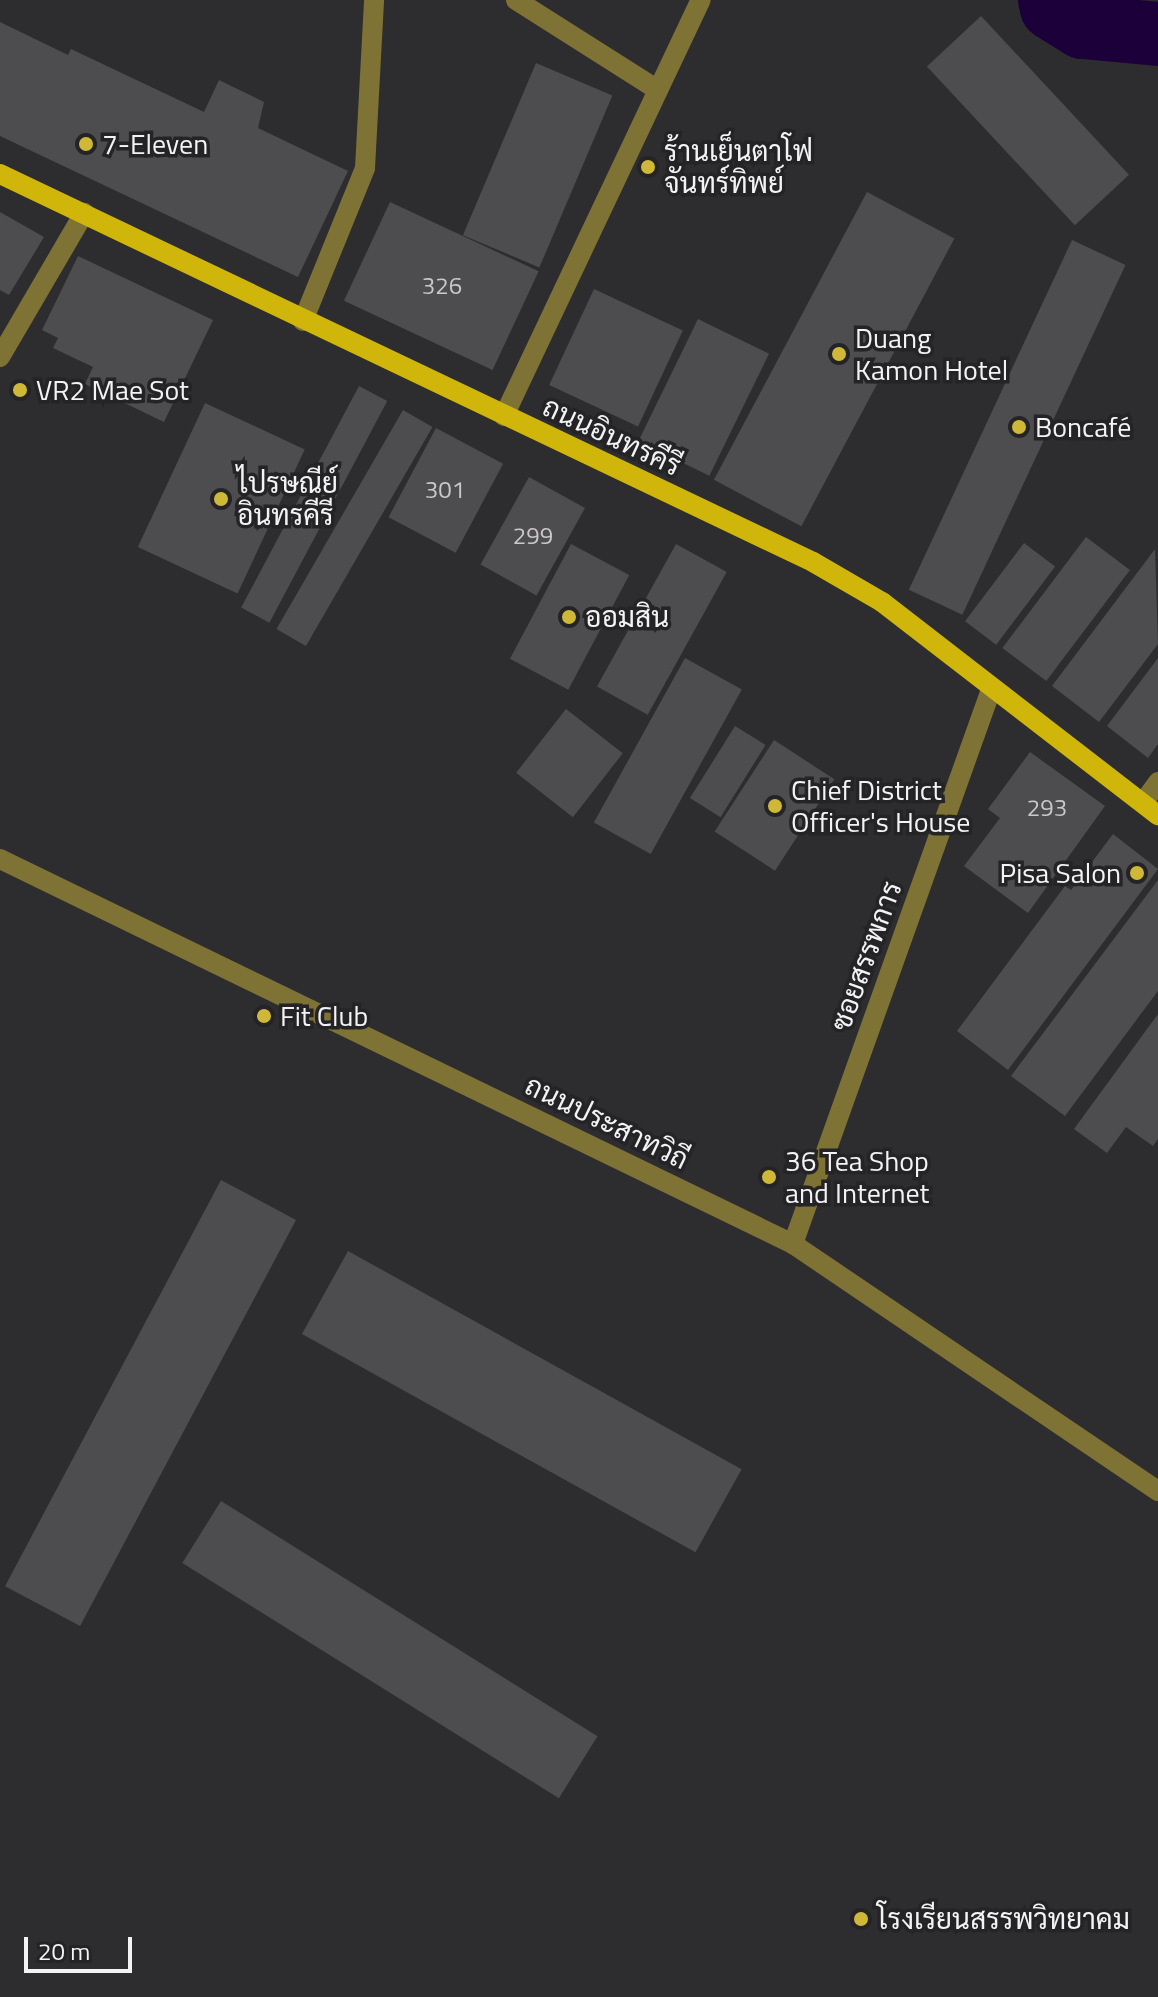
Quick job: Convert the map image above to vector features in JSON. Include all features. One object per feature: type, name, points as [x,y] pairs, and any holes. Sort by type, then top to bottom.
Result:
[{"type":"main road","name":"ถนนอินทรคีรี","points":[[0,174],[813,562],[882,602],[1150,809]]},
{"type":"street","points":[[303,321],[365,168],[374,0]]},
{"type":"street","points":[[516,0],[658,90]]},
{"type":"street","points":[[504,416],[701,0]]},
{"type":"street","points":[[0,339],[80,212]]},
{"type":"street","points":[[0,357],[80,212]]},
{"type":"street","name":"ซอยสรรพการ","points":[[793,1244],[992,687]]},
{"type":"street","points":[[1150,809],[1158,782]]},
{"type":"street","name":"ถนนประสาทวิถี","points":[[0,859],[793,1244],[1158,1491]]},
{"type":"building","points":[[981,16],[1129,175],[1075,225],[927,66]]},
{"type":"building","points":[[0,22],[68,55],[71,49],[204,112],[219,80],[264,102],[258,128],[348,171],[298,277],[0,136]]},
{"type":"building","points":[[536,63],[612,95],[539,268],[463,235]]},
{"type":"building","name":"Duang Kamon Hotel","points":[[867,192],[954,238],[801,526],[714,480]]},
{"type":"building","points":[[390,202],[539,271],[493,370],[344,301]]},
{"type":"building","points":[[0,212],[44,237],[9,295],[0,290]]},
{"type":"building","points":[[1072,240],[1125,265],[962,615],[909,590]]},
{"type":"building","points":[[78,256],[213,320],[164,422],[85,384],[93,367],[53,348],[58,338],[42,330]]},
{"type":"building","points":[[594,289],[683,330],[638,426],[549,385]]},
{"type":"building","points":[[698,319],[769,354],[709,476],[638,441]]},
{"type":"building","points":[[359,386],[387,401],[269,623],[241,608]]},
{"type":"building","name":"ไปรษณีย์ อินทรคีรี","points":[[205,403],[305,449],[237,594],[138,547]]},
{"type":"building","points":[[403,410],[432,427],[306,646],[276,629]]},
{"type":"building","points":[[436,428],[503,464],[456,553],[389,517]]},
{"type":"building","points":[[529,477],[585,508],[536,595],[481,564]]},
{"type":"building","points":[[1086,537],[1130,570],[1046,681],[1002,648]]},
{"type":"building","points":[[1024,543],[1055,566],[996,645],[965,621]]},
{"type":"building","name":"ออมสิน","points":[[571,544],[629,575],[568,690],[510,659]]},
{"type":"building","points":[[676,544],[727,572],[648,715],[597,687]]},
{"type":"building","points":[[1155,549],[1158,644],[1099,722],[1052,686]]},
{"type":"building","points":[[685,658],[742,690],[651,854],[594,822]]},
{"type":"building","points":[[1158,658],[1158,744],[1148,758],[1107,726]]},
{"type":"building","points":[[566,709],[623,753],[573,817],[516,773]]},
{"type":"building","points":[[735,726],[766,745],[720,817],[690,798]]},
{"type":"building","name":"Chief District Officer's House","points":[[774,740],[834,779],[775,871],[715,831]]},
{"type":"building","points":[[1030,752],[1105,806],[1028,913],[964,866],[1000,818],[988,809]]},
{"type":"building","points":[[1113,834],[1158,869],[1008,1070],[957,1031],[1065,886],[1071,890]]},
{"type":"building","points":[[1158,880],[1158,991],[1065,1116],[1011,1076]]},
{"type":"building","points":[[1158,1014],[1158,1139],[1153,1146],[1126,1127],[1107,1153],[1074,1129]]},
{"type":"building","points":[[221,1180],[296,1220],[80,1626],[5,1586]]},
{"type":"building","points":[[348,1251],[742,1469],[696,1552],[302,1334]]},
{"type":"building","points":[[221,1501],[598,1736],[559,1798],[182,1563]]},
{"type":"waterway","points":[[1050,0],[1052,8],[1083,27],[1158,34]]},
{"type":"place","name":"7-Eleven","points":[[86,144]]},
{"type":"place","name":"ร้านเย็นตาโฟ จันทร์ทิพย์","points":[[648,167]]},
{"type":"place","name":"Duang Kamon Hotel","points":[[839,354]]},
{"type":"place","name":"VR2 Mae Sot","points":[[20,390]]},
{"type":"place","name":"Boncafé","points":[[1019,427]]},
{"type":"place","name":"ไปรษณีย์ อินทรคีรี","points":[[221,499]]},
{"type":"place","name":"ออมสิน","points":[[569,617]]},
{"type":"place","name":"Chief District Officer's House","points":[[775,806]]},
{"type":"place","name":"Pisa Salon","points":[[1137,873]]},
{"type":"place","name":"Fit Club","points":[[264,1016]]},
{"type":"place","name":"36 Tea Shop and Internet","points":[[769,1177]]},
{"type":"place","name":"โรงเรียนสรรพวิทยาคม","points":[[861,1919]]}]
